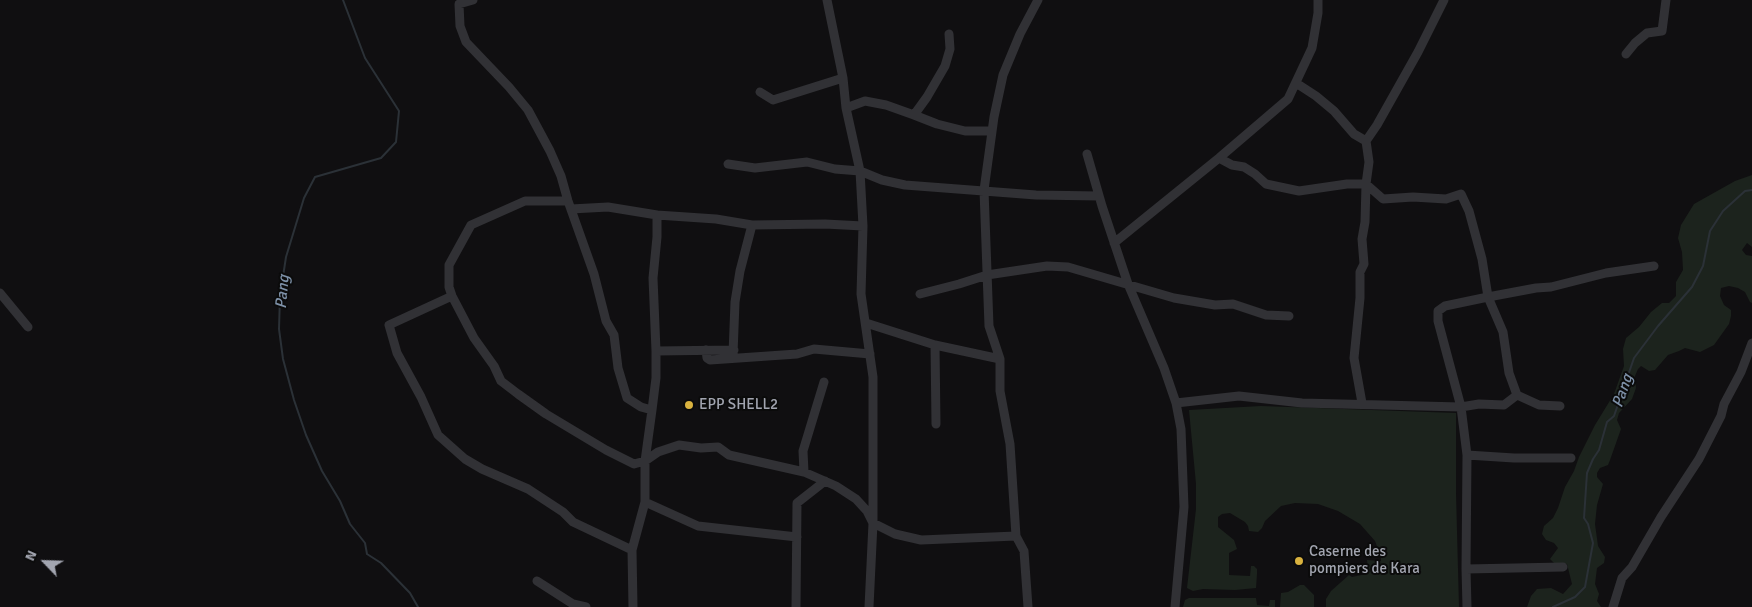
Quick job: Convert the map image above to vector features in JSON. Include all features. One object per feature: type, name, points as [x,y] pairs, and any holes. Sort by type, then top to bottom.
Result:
[{"type":"street","points":[[473,0],[459,4],[460,26],[466,42],[528,110],[561,176],[569,205],[594,274],[606,321],[614,335],[618,368],[627,398],[641,407],[652,410]]},
{"type":"street","points":[[827,0],[843,78],[846,108],[860,171],[862,226],[860,294],[873,377],[873,523],[869,607]]},
{"type":"street","points":[[1028,607],[1024,551],[1016,536],[1010,444],[1000,391],[1000,359],[989,326],[984,190],[992,130],[1003,75],[1020,34],[1038,0]]},
{"type":"street","points":[[1114,243],[1288,99],[1312,48],[1318,13],[1318,0]]},
{"type":"street","points":[[1362,403],[1354,358],[1360,298],[1360,272],[1364,264],[1362,239],[1369,162],[1366,141],[1418,52],[1444,0]]},
{"type":"street","points":[[1626,54],[1647,33],[1662,31],[1666,0]]},
{"type":"street","points":[[914,115],[928,97],[945,66],[950,49],[949,34]]},
{"type":"street","points":[[760,92],[773,100],[843,78]]},
{"type":"street","points":[[1296,83],[1316,96],[1334,111],[1354,134],[1366,141]]},
{"type":"street","points":[[846,108],[865,101],[886,105],[937,124],[965,131],[992,130]]},
{"type":"street","points":[[1087,154],[1128,284],[1164,368],[1176,404],[1181,429],[1184,507],[1175,607]]},
{"type":"street","points":[[1219,158],[1232,165],[1244,167],[1266,184],[1276,187],[1299,190],[1347,184],[1366,184],[1383,199],[1412,197],[1446,199],[1461,194],[1469,211],[1482,259],[1488,297],[1503,332],[1509,374],[1517,395],[1539,405],[1560,406]]},
{"type":"street","points":[[728,164],[755,168],[807,162],[835,169],[860,171],[882,180],[905,185],[1036,195],[1099,196]]},
{"type":"street","points":[[862,226],[825,224],[752,225],[716,219],[657,215],[608,207],[524,201],[471,225],[449,265],[449,287],[474,338],[494,366],[501,381],[546,414],[606,450],[634,464],[645,461],[658,452],[679,445],[701,448],[718,447],[729,455],[804,472],[825,481],[856,499],[867,511],[873,523],[895,534],[921,540],[1016,536]]},
{"type":"street","points":[[633,607],[632,550],[644,502],[645,461],[656,378],[653,278],[657,215]]},
{"type":"street","points":[[733,353],[735,302],[740,271],[752,225]]},
{"type":"street","points":[[920,294],[987,275],[1047,266],[1068,267],[1174,298],[1215,305],[1234,304],[1266,315],[1289,316]]},
{"type":"street","points":[[1467,607],[1467,455],[1461,407],[1438,321],[1438,311],[1445,306],[1488,297],[1551,287],[1606,273],[1654,266]]},
{"type":"street","points":[[0,293],[28,327]]},
{"type":"street","points":[[452,296],[389,325],[397,354],[421,397],[438,435],[458,454],[482,469],[528,489],[563,512],[573,522],[632,550]]},
{"type":"street","points":[[866,323],[935,345],[1000,359]]},
{"type":"street","points":[[1613,607],[1622,578],[1632,567],[1700,458],[1721,416],[1724,404],[1741,372],[1752,343]]},
{"type":"street","points":[[935,345],[936,424]]},
{"type":"street","points":[[656,351],[706,350],[710,360],[733,353],[797,354],[814,349],[870,354]]},
{"type":"street","points":[[804,472],[803,451],[824,382]]},
{"type":"street","points":[[1176,404],[1239,396],[1302,402],[1461,407],[1479,404],[1504,405],[1517,395]]},
{"type":"street","points":[[1467,455],[1514,458],[1571,458]]},
{"type":"street","points":[[796,607],[797,502],[825,481]]},
{"type":"street","points":[[644,502],[698,526],[796,538]]},
{"type":"street","points":[[1466,568],[1563,567]]},
{"type":"street","points":[[538,582],[573,604],[586,607]]},
{"type":"shaded area","points":[[1752,175],[1752,247],[1747,243],[1742,250],[1746,255],[1752,256],[1752,303],[1745,292],[1738,288],[1729,286],[1721,288],[1720,296],[1724,305],[1731,310],[1731,316],[1729,324],[1714,345],[1700,352],[1685,348],[1668,355],[1655,370],[1649,371],[1641,366],[1638,369],[1635,376],[1636,388],[1632,399],[1619,413],[1617,420],[1621,429],[1610,460],[1608,465],[1600,468],[1597,473],[1597,477],[1603,484],[1597,505],[1595,524],[1598,546],[1605,557],[1604,563],[1597,568],[1595,584],[1599,594],[1597,601],[1601,607],[1527,607],[1531,596],[1537,589],[1551,588],[1563,594],[1572,584],[1567,564],[1554,563],[1550,559],[1558,548],[1554,543],[1546,540],[1542,534],[1544,526],[1553,518],[1579,457],[1595,425],[1614,394],[1624,366],[1623,349],[1626,338],[1639,327],[1651,312],[1662,303],[1669,303],[1676,296],[1676,282],[1683,270],[1682,252],[1678,238],[1681,225],[1694,204],[1735,181]]},
{"type":"shaded area","points":[[1261,406],[1456,413],[1459,607],[1326,607],[1326,599],[1331,591],[1349,575],[1352,577],[1366,574],[1368,568],[1367,560],[1381,561],[1381,557],[1375,541],[1360,524],[1338,511],[1318,504],[1295,503],[1281,506],[1265,521],[1258,532],[1249,531],[1245,522],[1230,513],[1222,514],[1218,517],[1218,527],[1234,540],[1237,549],[1229,553],[1229,575],[1250,576],[1251,566],[1254,566],[1257,569],[1256,588],[1235,590],[1203,589],[1193,591],[1187,588],[1196,509],[1196,484],[1189,410]]},
{"type":"shaded area","points":[[1300,585],[1304,585],[1314,595],[1314,607],[1280,607],[1281,593],[1288,592]]},
{"type":"shaded area","points":[[1189,598],[1256,598],[1257,605],[1269,606],[1270,600],[1275,600],[1275,607],[1183,607],[1185,600]]},
{"type":"waterway","name":"Pang","points":[[343,0],[365,58],[399,111],[396,142],[381,158],[315,177],[304,198],[286,257],[280,296],[279,329],[283,359],[294,400],[306,435],[322,471],[340,501],[350,524],[365,543],[367,554],[381,563],[410,593],[418,607]]},
{"type":"waterway","name":"Pang","points":[[1553,607],[1575,597],[1585,587],[1593,543],[1588,524],[1584,518],[1587,473],[1599,450],[1607,422],[1614,416],[1634,358],[1658,326],[1692,287],[1703,266],[1710,231],[1723,211],[1745,191],[1752,190]]},
{"type":"place","name":"EPP SHELL2","points":[[689,405]]},
{"type":"place","name":"Caserne des pompiers de Kara","points":[[1299,561]]}]
